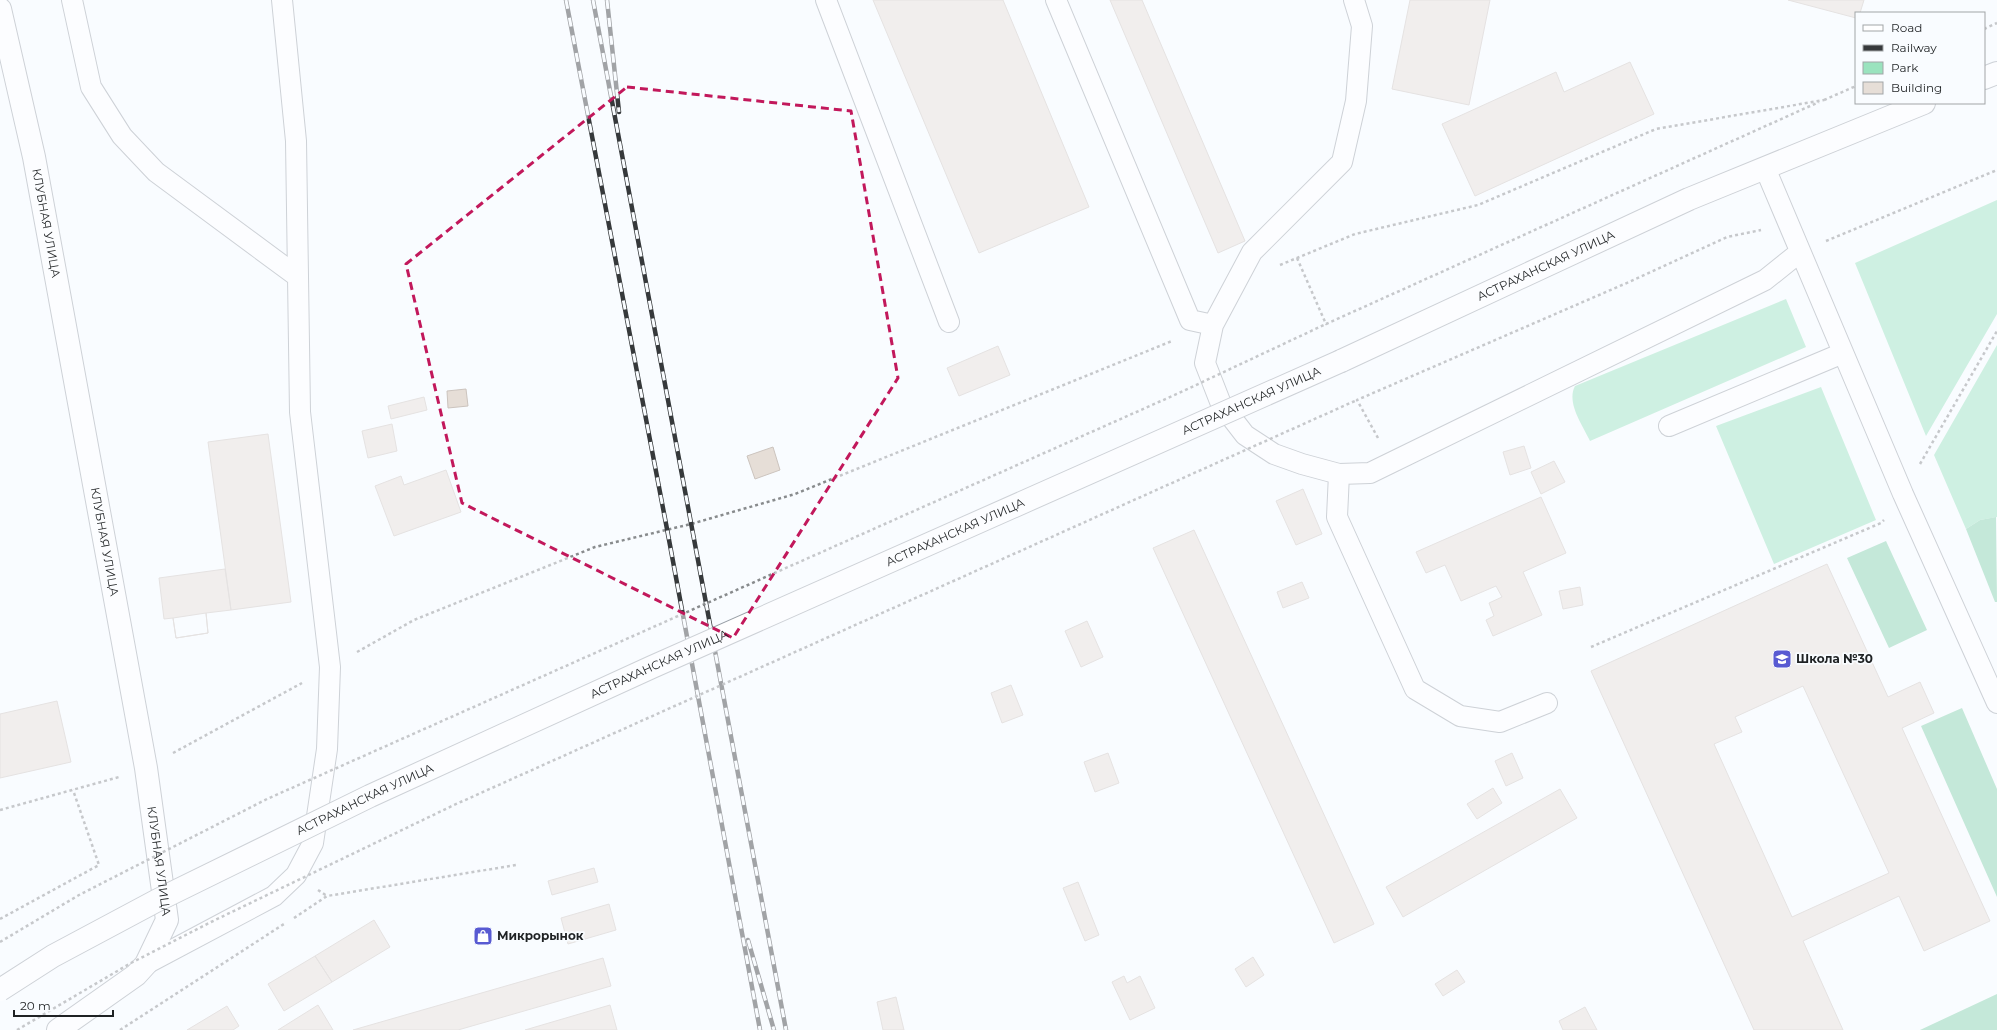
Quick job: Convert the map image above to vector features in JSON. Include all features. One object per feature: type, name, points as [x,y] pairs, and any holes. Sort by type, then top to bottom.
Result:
[{"type":"main road","name":"КЛУБНАЯ УЛИЦА","points":[[0,9],[34,157],[146,768],[167,920],[146,964],[136,975],[58,1030]]},
{"type":"main road","points":[[1985,78],[1997,73]]},
{"type":"main road","name":"АСТРАХАНСКАЯ УЛИЦА","points":[[0,990],[53,956],[156,901],[370,796],[660,664],[1341,361],[1689,199],[1922,104]]},
{"type":"lane","points":[[72,0],[91,87],[122,136],[156,172],[298,277]]},
{"type":"lane","points":[[146,964],[274,896],[296,875],[313,843],[327,749],[330,667],[300,412],[296,141],[282,0]]},
{"type":"lane","points":[[826,0],[949,322]]},
{"type":"lane","points":[[1056,0],[1190,320],[1212,325]]},
{"type":"lane","points":[[1354,0],[1362,26],[1356,101],[1342,162],[1252,252],[1212,325],[1204,363],[1221,404],[1245,436],[1274,454],[1339,474],[1370,473],[1765,280],[1800,252]]},
{"type":"lane","points":[[1765,168],[1903,494],[1997,703]]},
{"type":"lane","points":[[1669,426],[1843,353]]},
{"type":"lane","points":[[1339,474],[1337,516],[1415,689],[1460,716],[1500,722],[1547,703]]},
{"type":"path","points":[[1985,29],[1997,23]]},
{"type":"path","points":[[0,942],[79,895],[267,799],[1179,393],[1326,324],[1855,86]]},
{"type":"path","points":[[1800,252],[1997,170]]},
{"type":"path","points":[[17,1030],[138,960],[341,858],[454,806],[1357,400],[1629,282],[1727,237],[1788,223]]},
{"type":"path","points":[[1297,258],[1326,324]]},
{"type":"path","points":[[1591,646],[1882,523],[1903,494],[1997,331]]},
{"type":"path","points":[[1357,400],[1391,463]]},
{"type":"path","points":[[0,919],[99,865],[73,790]]},
{"type":"path","points":[[120,1030],[327,896],[516,865]]},
{"type":"highlighted area","points":[[627,87],[851,111],[898,378],[733,638],[462,503],[406,264]]},
{"type":"green space","points":[[1997,200],[1997,314],[1926,436],[1855,263]]},
{"type":"green space","points":[[1786,299],[1806,347],[1590,441],[1574,407],[1573,393],[1575,386]]},
{"type":"green space","points":[[1997,345],[1997,517],[1980,520],[1966,529],[1934,455]]},
{"type":"green space","points":[[1821,387],[1876,520],[1774,564],[1716,426]]},
{"type":"green space","points":[[1996,517],[1997,602],[1995,602],[1966,529],[1980,520]]},
{"type":"green space","points":[[1886,541],[1927,630],[1889,648],[1847,558]]},
{"type":"green space","points":[[1962,708],[1997,789],[1997,897],[1921,726]]},
{"type":"green space","points":[[1997,994],[1997,1030],[1920,1030]]},
{"type":"building","points":[[873,0],[1003,0],[1089,207],[979,253]]},
{"type":"building","points":[[1110,0],[1142,0],[1245,241],[1218,253]]},
{"type":"building","points":[[1410,0],[1490,0],[1469,105],[1392,89]]},
{"type":"building","points":[[1788,0],[1864,0],[1860,12],[1855,12],[1855,18]]},
{"type":"building","points":[[1630,62],[1654,114],[1475,196],[1442,124],[1556,72],[1564,92]]},
{"type":"building","points":[[998,346],[1010,375],[959,396],[947,368]]},
{"type":"building","points":[[466,389],[468,406],[448,408],[447,391]]},
{"type":"building","points":[[424,397],[427,410],[391,419],[388,406]]},
{"type":"building","points":[[392,424],[397,451],[368,458],[362,431]]},
{"type":"building","points":[[268,434],[291,602],[231,610],[208,442]]},
{"type":"building","points":[[1524,446],[1531,468],[1510,475],[1503,452]]},
{"type":"building","points":[[773,447],[780,470],[755,479],[747,456]]},
{"type":"building","points":[[1554,461],[1565,482],[1541,494],[1531,472]]},
{"type":"building","points":[[446,470],[461,512],[394,536],[375,486],[401,476],[404,485]]},
{"type":"building","points":[[1303,489],[1322,534],[1296,545],[1276,501]]},
{"type":"building","points":[[1541,497],[1566,553],[1523,572],[1542,615],[1493,636],[1486,620],[1494,616],[1489,603],[1502,597],[1496,586],[1461,601],[1445,565],[1426,573],[1416,552]]},
{"type":"building","points":[[1194,530],[1374,924],[1334,943],[1153,548]]},
{"type":"building","points":[[1827,564],[1888,697],[1920,682],[1934,713],[1902,728],[1990,921],[1924,951],[1899,896],[1803,941],[1843,1030],[1754,1030],[1591,671]],"holes":[[[1803,686],[1889,873],[1792,917],[1714,744],[1742,732],[1735,717]]]},
{"type":"building","points":[[225,569],[231,610],[206,613],[208,633],[176,638],[173,618],[164,619],[159,578]]},
{"type":"building","points":[[1302,582],[1309,598],[1283,608],[1277,592]]},
{"type":"building","points":[[1580,587],[1583,605],[1563,609],[1559,591]]},
{"type":"building","points":[[206,613],[208,633],[176,638],[173,618]]},
{"type":"building","points":[[1087,621],[1103,657],[1081,667],[1065,631]]},
{"type":"building","points":[[1011,685],[1023,715],[1002,723],[991,693]]},
{"type":"building","points":[[57,701],[71,762],[0,778],[0,714]]},
{"type":"building","points":[[1108,753],[1119,783],[1095,792],[1084,762]]},
{"type":"building","points":[[1512,753],[1523,778],[1506,786],[1495,761]]},
{"type":"building","points":[[1493,788],[1502,803],[1477,819],[1467,804]]},
{"type":"building","points":[[1560,789],[1577,818],[1403,917],[1386,887]]},
{"type":"building","points":[[594,868],[598,882],[552,895],[548,881]]},
{"type":"building","points":[[1078,882],[1099,935],[1085,941],[1063,888]]},
{"type":"building","points":[[609,904],[616,930],[568,944],[561,918]]},
{"type":"building","points":[[374,920],[390,947],[332,982],[315,956]]},
{"type":"building","points":[[315,956],[332,982],[284,1011],[268,984]]},
{"type":"building","points":[[1253,957],[1264,975],[1246,987],[1235,969]]},
{"type":"building","points":[[603,958],[611,986],[458,1030],[353,1030]]},
{"type":"building","points":[[1457,970],[1465,982],[1443,996],[1435,984]]},
{"type":"building","points":[[1124,976],[1127,983],[1140,976],[1155,1008],[1130,1020],[1112,982]]},
{"type":"building","points":[[896,997],[904,1030],[883,1030],[877,1002]]},
{"type":"building","points":[[318,1005],[333,1030],[278,1030]]},
{"type":"building","points":[[610,1005],[617,1030],[525,1030]]},
{"type":"building","points":[[227,1006],[239,1026],[233,1030],[187,1030]]},
{"type":"building","points":[[1585,1007],[1597,1030],[1563,1030],[1559,1021]]},
{"type":"railway","points":[[566,0],[667,529],[760,1030]]},
{"type":"railway","points":[[593,0],[786,1030]]},
{"type":"railway","points":[[607,0],[619,112]]},
{"type":"railway","points":[[748,940],[774,1030]]},
{"type":"place","name":"Школа №30","points":[[1782,659]]},
{"type":"place","name":"Микрорынок","points":[[483,936]]}]
